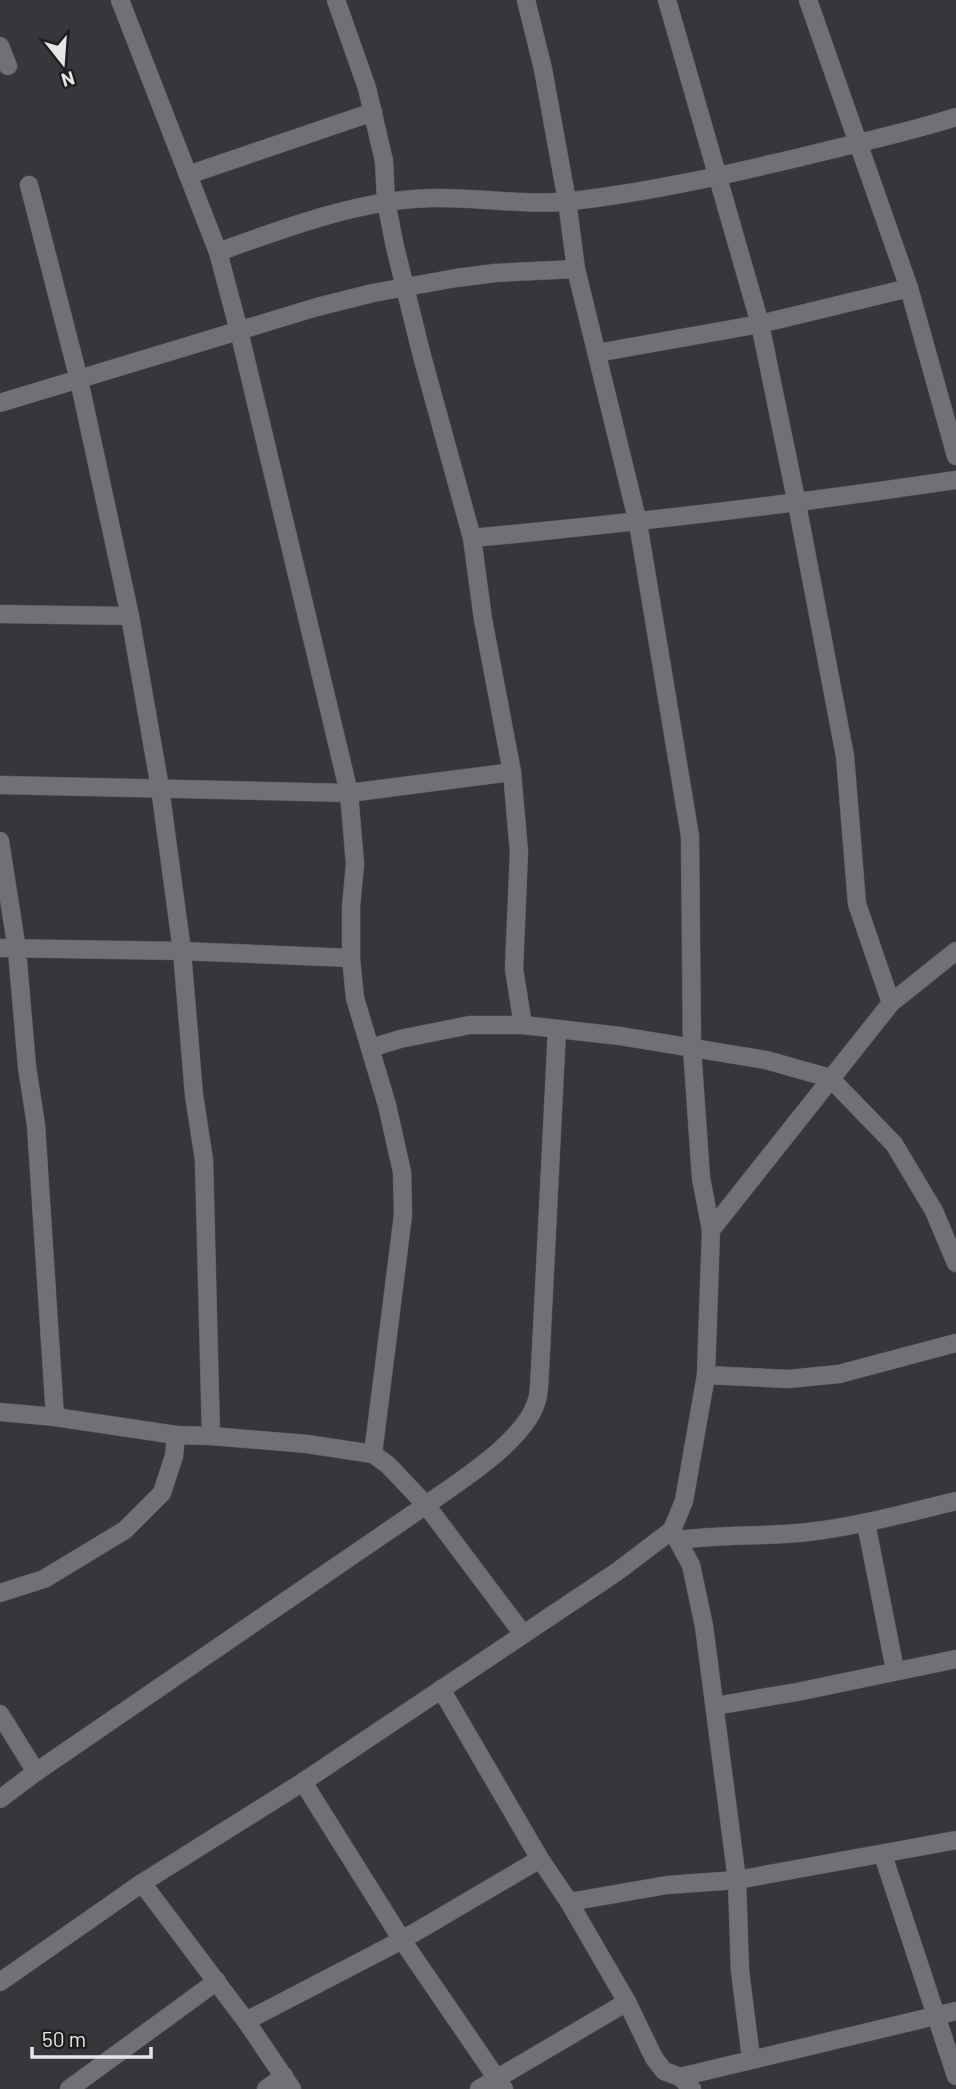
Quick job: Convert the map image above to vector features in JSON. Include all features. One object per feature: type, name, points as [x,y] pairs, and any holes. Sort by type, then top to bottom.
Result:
[{"type":"street","points":[[120,0],[218,253],[349,793],[355,864],[351,907],[351,958],[355,998],[387,1105],[402,1172],[403,1215],[373,1454]]},
{"type":"street","points":[[336,0],[367,88],[384,161],[386,201],[405,288],[472,538],[483,619],[512,772],[519,852],[514,969],[523,1026]]},
{"type":"street","points":[[526,0],[543,69],[567,201],[576,269],[638,523],[690,836],[692,1048],[701,1178],[711,1230],[706,1375],[676,1535],[691,1565],[697,1587],[715,1706],[737,1880],[740,1971],[751,2058]]},
{"type":"street","points":[[667,0],[760,324],[845,756],[858,904],[891,1003]]},
{"type":"street","points":[[808,0],[909,288],[956,457]]},
{"type":"street","points":[[0,46],[8,66]]},
{"type":"street","points":[[188,175],[373,112]]},
{"type":"street","points":[[218,253],[277,231],[386,201],[433,198],[567,201],[632,194],[718,177],[956,117]]},
{"type":"street","points":[[29,185],[79,380],[130,616],[160,789],[182,951],[194,1095],[204,1160],[211,1436]]},
{"type":"street","points":[[0,403],[317,307],[456,278],[576,269]]},
{"type":"street","points":[[597,354],[760,324],[909,288]]},
{"type":"street","points":[[472,538],[638,523],[956,480]]},
{"type":"street","points":[[0,614],[130,616]]},
{"type":"street","points":[[0,785],[349,793],[512,772]]},
{"type":"street","points":[[0,841],[9,949],[36,1125],[55,1417]]},
{"type":"street","points":[[9,949],[182,951],[351,958]]},
{"type":"street","points":[[711,1230],[891,1003],[956,951]]},
{"type":"street","points":[[371,1048],[400,1039],[471,1026],[523,1026],[766,1060],[830,1078],[894,1144],[934,1211],[956,1263]]},
{"type":"street","points":[[0,1799],[426,1505],[481,1465],[523,1427],[537,1402],[540,1370],[557,1029]]},
{"type":"street","points":[[706,1375],[788,1378],[839,1374],[956,1343]]},
{"type":"street","points":[[0,1412],[55,1417],[176,1435],[307,1444],[373,1454],[388,1465],[426,1505],[523,1634]]},
{"type":"street","points":[[0,1593],[44,1579],[125,1530],[162,1493],[174,1456],[176,1435]]},
{"type":"street","points":[[0,1982],[142,1883],[303,1782],[676,1535],[703,1537],[805,1532],[866,1523],[956,1501]]},
{"type":"street","points":[[866,1523],[895,1670]]},
{"type":"street","points":[[715,1706],[956,1659]]},
{"type":"street","points":[[441,1689],[540,1859],[569,1902],[627,2002],[654,2058],[664,2071],[686,2083],[751,2058],[956,2011]]},
{"type":"street","points":[[0,1714],[36,1772]]},
{"type":"street","points":[[303,1782],[402,1940],[501,2083]]},
{"type":"street","points":[[569,1902],[667,1885],[737,1880],[956,1840]]},
{"type":"street","points":[[883,1855],[956,2076]]},
{"type":"street","points":[[246,2021],[402,1940],[540,1859]]},
{"type":"street","points":[[142,1883],[246,2021],[288,2082],[266,2089]]},
{"type":"street","points":[[69,2089],[216,1981]]},
{"type":"street","points":[[479,2089],[501,2083],[627,2002]]}]
